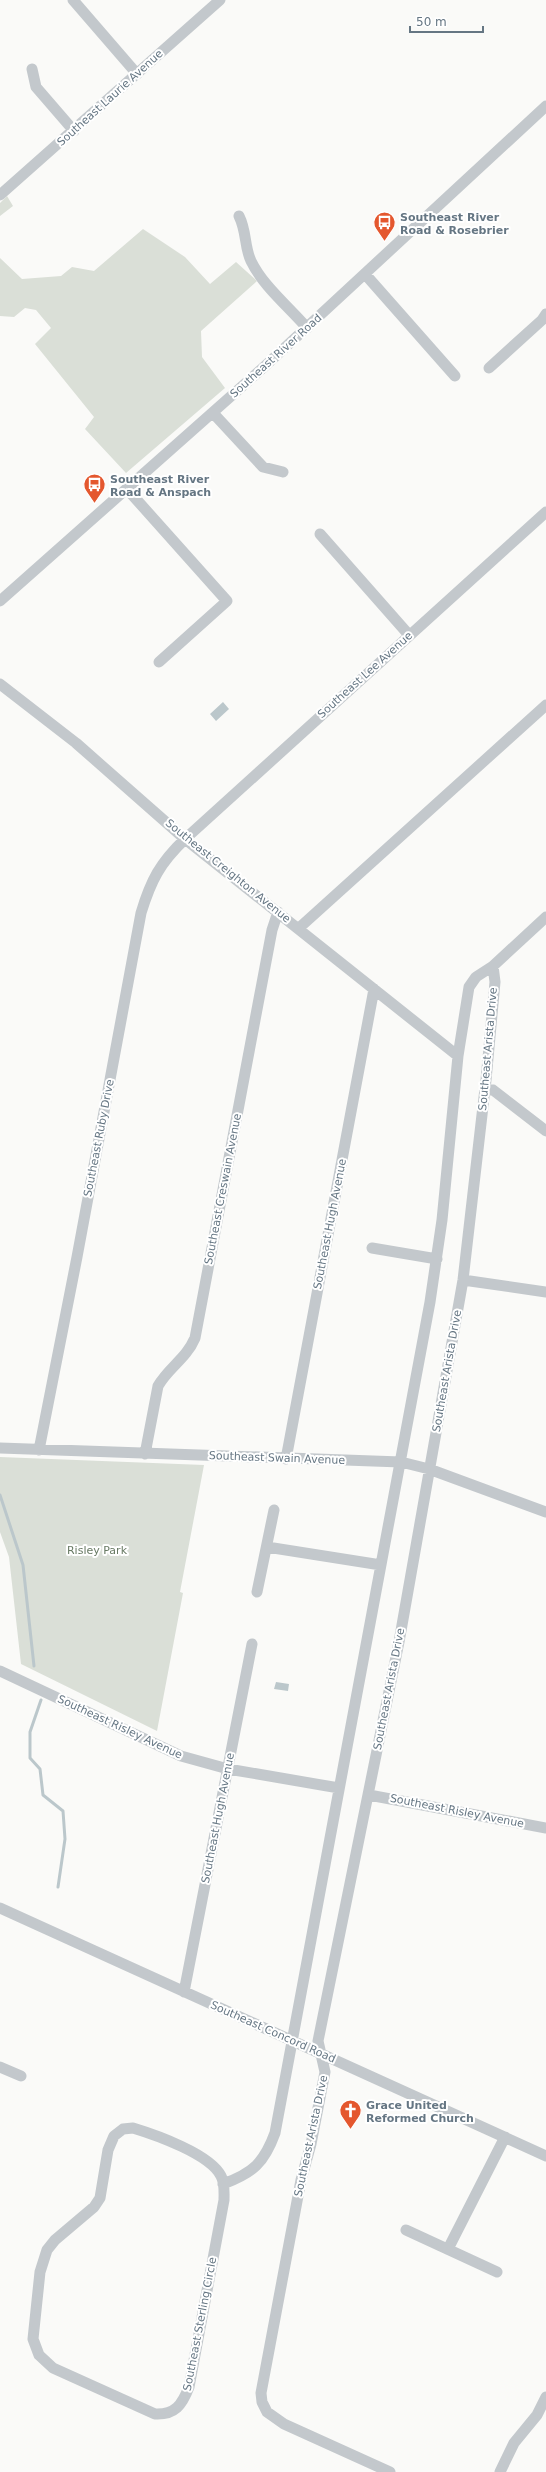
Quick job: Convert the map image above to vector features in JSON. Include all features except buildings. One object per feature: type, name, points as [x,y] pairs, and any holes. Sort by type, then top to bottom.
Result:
[{"type":"street","points":[[73,0],[137,74]]},
{"type":"street","name":"Southeast Laurie Avenue","points":[[0,195],[220,0]]},
{"type":"street","points":[[32,69],[36,87],[74,131]]},
{"type":"street","name":"Southeast River Road","points":[[0,601],[214,413],[546,106]]},
{"type":"street","points":[[239,216],[244,227],[246,248],[251,262],[262,277],[307,328]]},
{"type":"street","points":[[365,274],[455,376]]},
{"type":"street","points":[[489,368],[542,320],[546,314]]},
{"type":"street","points":[[214,413],[263,467],[283,472]]},
{"type":"street","points":[[127,489],[228,601],[159,662]]},
{"type":"street","name":"Southeast Lee Avenue","points":[[185,839],[546,512]]},
{"type":"street","points":[[320,534],[409,635]]},
{"type":"street","name":"Southeast Creighton Avenue","points":[[0,684],[76,743],[185,839],[299,928],[458,1056]]},
{"type":"street","points":[[299,928],[546,706]]},
{"type":"street","name":"Southeast Ruby Drive","points":[[39,1450],[77,1257],[141,913],[148,890],[157,870],[170,853],[185,839]]},
{"type":"street","name":"Southeast Creswain Avenue","points":[[145,1454],[158,1386],[162,1378],[189,1352],[195,1338],[270,938],[278,912]]},
{"type":"street","points":[[223,2184],[254,2170],[264,2157],[271,2144],[292,2041],[338,1788],[401,1462],[437,1259],[458,1056],[470,984],[476,977],[493,966],[546,916]]},
{"type":"street","name":"Southeast Arista Drive","points":[[390,2472],[284,2424],[267,2412],[261,2393],[301,2180],[311,2144],[325,2072],[318,2041],[369,1795],[463,1280],[485,1089],[495,982],[493,966]]},
{"type":"street","name":"Southeast Hugh Avenue","points":[[286,1459],[374,989]]},
{"type":"street","points":[[485,1089],[493,1090],[546,1131]]},
{"type":"street","points":[[372,1248],[437,1259]]},
{"type":"street","points":[[463,1280],[546,1292]]},
{"type":"street","name":"Southeast Swain Avenue","points":[[0,1448],[401,1462],[429,1469],[546,1512]]},
{"type":"street","points":[[256,1592],[274,1510]]},
{"type":"street","points":[[267,1547],[381,1565]]},
{"type":"street","name":"Southeast Hugh Avenue","points":[[184,1992],[252,1644]]},
{"type":"street","name":"Southeast Risley Avenue","points":[[0,1671],[152,1744],[181,1756],[228,1769],[338,1788]]},
{"type":"street","name":"Southeast Risley Avenue","points":[[369,1795],[546,1828]]},
{"type":"street","name":"Southeast Concord Road","points":[[0,1908],[546,2156]]},
{"type":"street","points":[[0,2067],[22,2076]]},
{"type":"street","name":"Southeast Sterling Circle","points":[[133,2128],[149,2132],[213,2165],[222,2178],[223,2184],[224,2200],[189,2388],[174,2412],[155,2414],[44,2362],[39,2355],[33,2339],[42,2263],[55,2240],[88,2213],[100,2198],[108,2150],[114,2136],[123,2129],[133,2128]]},
{"type":"street","points":[[448,2249],[504,2137]]},
{"type":"street","points":[[406,2230],[497,2272]]},
{"type":"street","points":[[500,2472],[514,2443],[537,2415],[546,2397]]},
{"type":"green space","points":[[7,196],[13,206],[0,216],[0,203]]},
{"type":"green space","points":[[143,229],[185,257],[210,284],[236,262],[257,281],[201,331],[202,357],[225,388],[126,473],[85,429],[94,417],[35,344],[51,328],[36,310],[25,308],[14,317],[0,316],[0,258],[22,279],[61,276],[72,267],[94,271]]},
{"type":"green space","name":"Risley Park","points":[[0,1457],[204,1465],[180,1592],[183,1593],[157,1731],[21,1664],[9,1557],[0,1532]]},
{"type":"shaded area","points":[[223,702],[229,709],[216,721],[210,714]]},
{"type":"shaded area","points":[[276,1682],[289,1684],[288,1691],[274,1689]]},
{"type":"waterway","points":[[0,1495],[23,1565],[34,1666]]},
{"type":"waterway","points":[[41,1700],[30,1732],[30,1758],[40,1769],[43,1795],[63,1811],[65,1839],[58,1887]]},
{"type":"place","name":"Southeast River Road & Rosebrier","points":[[385,242]]},
{"type":"place","name":"Southeast River Road & Anspach","points":[[95,504]]},
{"type":"place","name":"Grace United Reformed Church","points":[[351,2130]]}]
